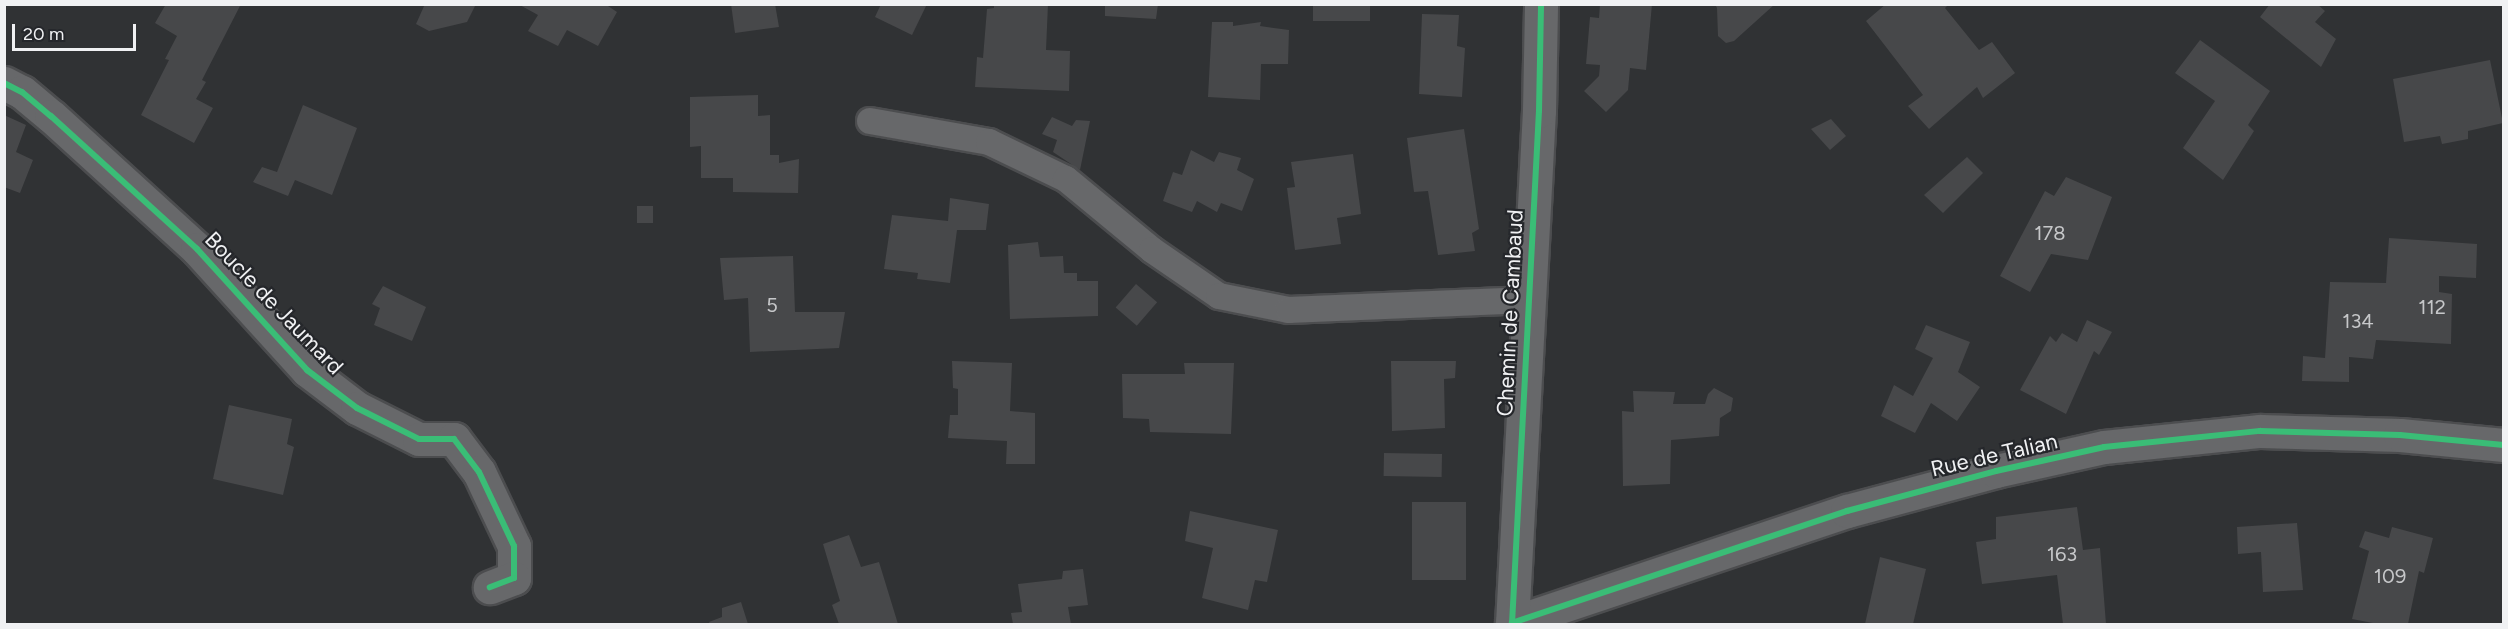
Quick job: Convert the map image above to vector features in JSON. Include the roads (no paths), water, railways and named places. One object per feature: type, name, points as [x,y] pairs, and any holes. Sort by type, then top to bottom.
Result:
[{"type":"street","name":"Chemin de Cambaud","points":[[1512,624],[1539,111],[1541,4]]},
{"type":"street","name":"Boucle de Jaumard","points":[[4,83],[22,92],[51,116],[197,249],[308,370],[357,408],[419,439],[454,439],[479,472],[514,546],[514,578],[490,587]]},
{"type":"street","name":"Rue de Talian","points":[[1512,624],[1847,511],[1996,471],[2104,447],[2260,430],[2400,435],[2504,445]]},
{"type":"lane","points":[[870,122],[988,142],[1066,179],[1152,250],[1219,296],[1289,310],[1528,300]]}]
